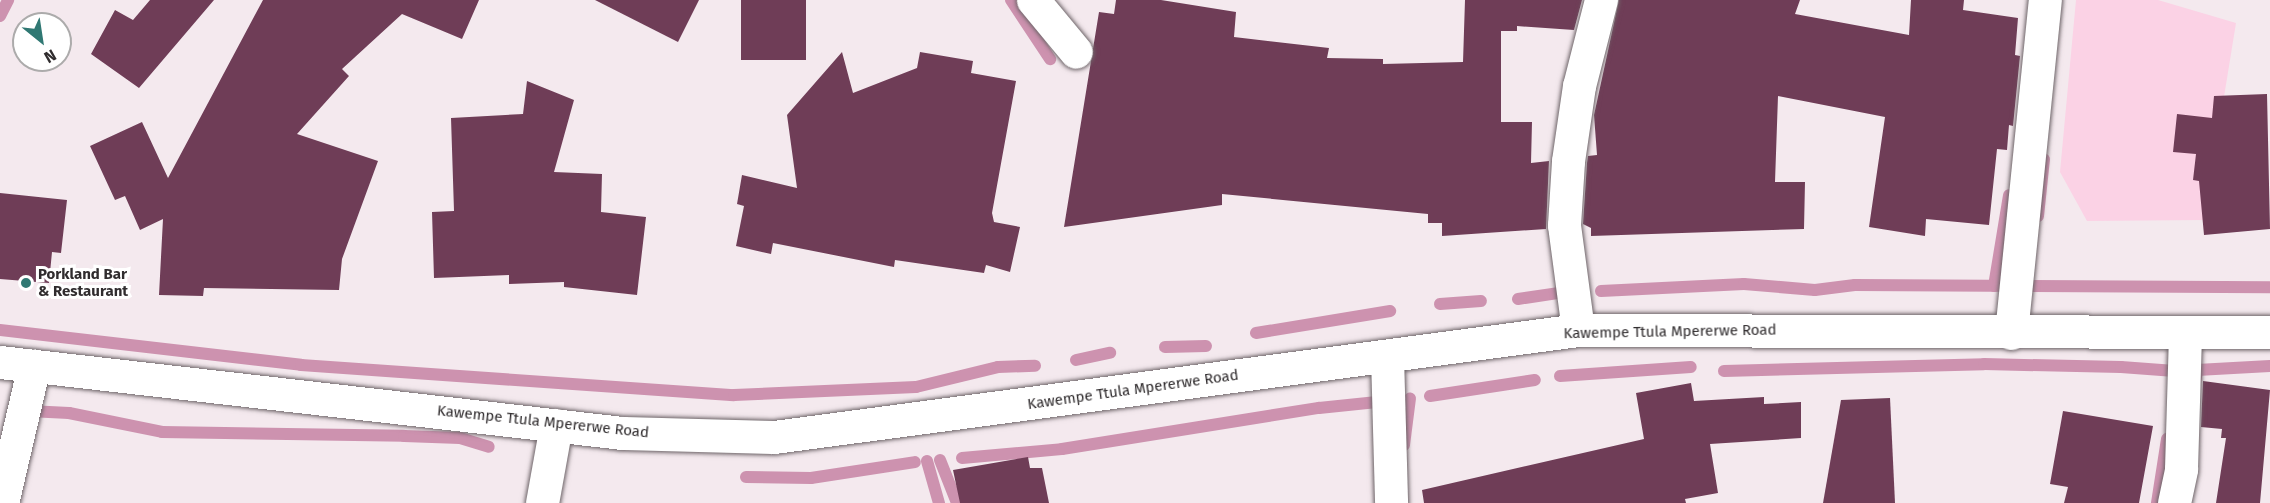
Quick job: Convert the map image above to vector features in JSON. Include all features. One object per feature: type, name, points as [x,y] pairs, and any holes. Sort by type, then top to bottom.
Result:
[{"type":"street","points":[[1034,0],[1076,52]]},
{"type":"street","points":[[1578,330],[1564,225],[1568,161],[1579,86],[1601,0]]},
{"type":"street","points":[[2011,333],[2045,0]]},
{"type":"street","name":"Kawempe Ttula Mpererwe Road","points":[[0,362],[622,433],[774,437],[1578,330],[2185,334],[2270,332]]},
{"type":"street","points":[[2174,503],[2181,469],[2185,334]]},
{"type":"street","points":[[1387,356],[1392,503]]},
{"type":"street","points":[[2,503],[34,366]]},
{"type":"street","points":[[542,503],[556,425]]},
{"type":"shaded area","points":[[2076,0],[2158,0],[2236,23],[2204,220],[2087,221],[2060,172]]},
{"type":"building","points":[[150,0],[214,0],[139,88],[91,54],[115,10],[133,20]]},
{"type":"building","points":[[263,0],[479,0],[462,39],[402,14],[342,69],[349,76],[297,134],[378,161],[342,259],[339,290],[204,288],[203,296],[159,295],[163,219],[140,230],[125,196],[115,200],[90,146],[142,122],[168,178]]},
{"type":"building","points":[[595,0],[699,0],[678,42]]},
{"type":"building","points":[[741,0],[806,0],[806,60],[741,60]]},
{"type":"building","points":[[1116,0],[1161,0],[1236,12],[1234,37],[1329,48],[1327,58],[1383,59],[1383,64],[1463,62],[1465,0],[1582,0],[1574,30],[1517,26],[1517,31],[1501,31],[1501,122],[1532,122],[1531,163],[1549,161],[1546,229],[1442,236],[1442,223],[1428,223],[1428,214],[1222,194],[1222,205],[1064,227],[1099,12],[1114,14]]},
{"type":"building","points":[[1619,0],[1800,0],[1795,14],[1909,35],[1911,0],[1964,0],[1963,10],[2018,18],[2015,55],[2020,56],[2013,126],[2009,125],[2007,150],[1997,149],[1989,225],[1926,219],[1925,236],[1869,227],[1885,117],[1778,96],[1775,182],[1805,182],[1804,229],[1591,236],[1591,228],[1583,224],[1587,163],[1588,156],[1597,155],[1594,115]]},
{"type":"building","points":[[842,52],[853,93],[917,68],[920,52],[973,61],[971,73],[1016,81],[992,213],[994,222],[1020,227],[1010,272],[986,265],[984,273],[895,260],[894,267],[773,243],[771,254],[736,246],[744,206],[737,204],[742,175],[797,188],[787,115]]},
{"type":"building","points":[[527,81],[574,100],[554,172],[602,174],[601,212],[646,217],[637,295],[564,287],[564,282],[509,284],[509,275],[434,278],[432,212],[454,211],[451,118],[523,114]]},
{"type":"building","points":[[2267,94],[2270,229],[2204,235],[2199,181],[2193,180],[2196,154],[2173,152],[2177,114],[2212,118],[2214,96]]},
{"type":"building","points":[[0,193],[67,200],[61,253],[52,252],[49,283],[0,279]]},
{"type":"building","points":[[2203,381],[2270,390],[2260,503],[2216,503],[2226,438],[2221,438],[2222,429],[2201,427]]},
{"type":"building","points":[[1691,383],[1694,401],[1764,397],[1764,404],[1801,402],[1801,438],[1710,444],[1718,493],[1685,499],[1686,503],[1424,503],[1422,490],[1644,439],[1636,393]]},
{"type":"building","points":[[1890,398],[1895,503],[1823,503],[1841,400]]},
{"type":"building","points":[[2063,411],[2153,426],[2139,503],[2064,503],[2068,487],[2050,484]]},
{"type":"building","points":[[1028,457],[1030,468],[1042,468],[1049,503],[960,503],[953,470]]},
{"type":"waterway","points":[[0,16],[8,0]]},
{"type":"waterway","points":[[1011,0],[1050,59]]},
{"type":"waterway","points":[[2038,216],[2044,159]]},
{"type":"waterway","points":[[1994,286],[2009,195]]},
{"type":"waterway","points":[[1601,291],[1744,284],[1815,290],[1855,285],[2270,287]]},
{"type":"waterway","points":[[1518,299],[1558,293]]},
{"type":"waterway","points":[[1440,304],[1481,301]]},
{"type":"waterway","points":[[1256,333],[1390,311]]},
{"type":"waterway","points":[[0,330],[301,365],[734,395],[916,387],[998,367],[1035,366]]},
{"type":"waterway","points":[[1165,347],[1206,346]]},
{"type":"waterway","points":[[1076,360],[1110,353]]},
{"type":"waterway","points":[[1724,371],[1984,364],[2121,367],[2175,371],[2175,377]]},
{"type":"waterway","points":[[2195,383],[2197,370],[2270,366]]},
{"type":"waterway","points":[[1560,376],[1691,367]]},
{"type":"waterway","points":[[1430,396],[1535,380]]},
{"type":"waterway","points":[[1404,445],[1410,398]]},
{"type":"waterway","points":[[962,458],[1062,449],[1319,408],[1387,401]]},
{"type":"waterway","points":[[29,411],[69,413],[162,432],[460,438],[489,447]]},
{"type":"waterway","points":[[2157,503],[2167,439]]},
{"type":"waterway","points":[[940,460],[957,503]]},
{"type":"waterway","points":[[927,461],[939,503]]},
{"type":"waterway","points":[[746,477],[811,478],[915,462]]},
{"type":"place","name":"Porkland Bar & Restaurant","points":[[26,283]]}]
